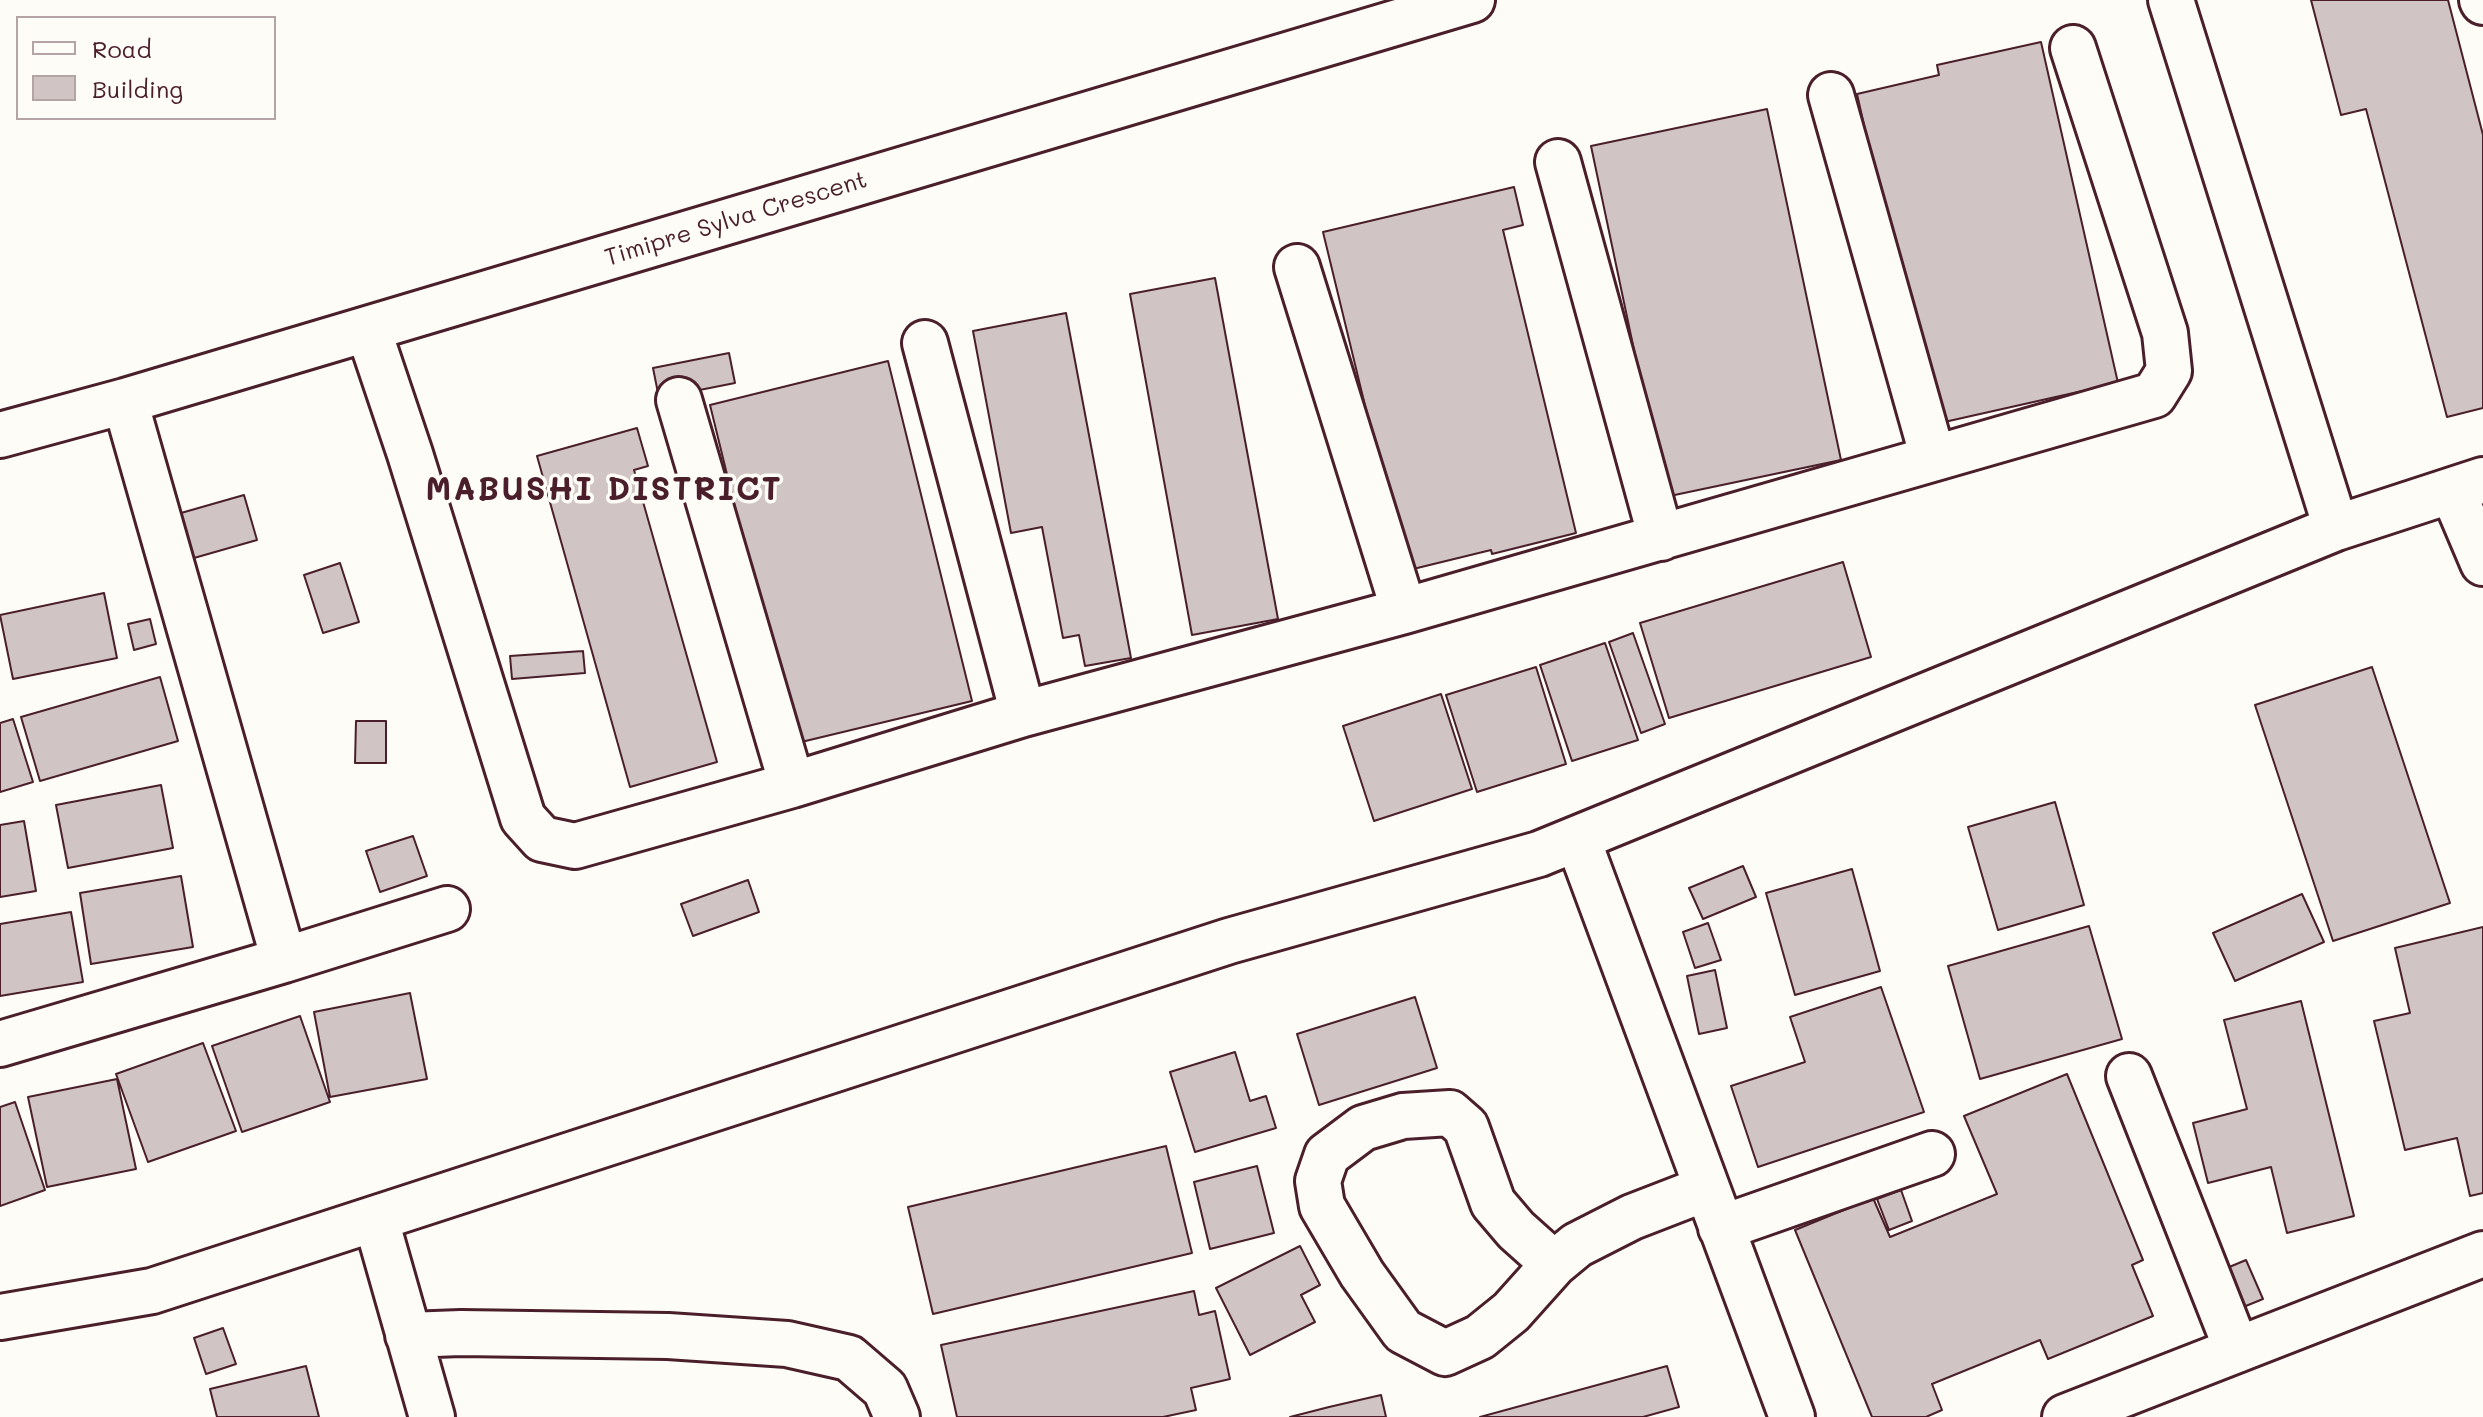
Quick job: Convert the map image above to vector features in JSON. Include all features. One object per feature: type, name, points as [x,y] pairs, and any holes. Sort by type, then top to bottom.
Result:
[{"type":"street","name":"Timipre Sylva Crescent","points":[[0,435],[125,401],[1472,0]]},
{"type":"street","points":[[2171,0],[2336,528]]},
{"type":"street","points":[[368,329],[420,484],[523,818],[542,839],[575,846],[792,785],[1023,714],[1404,611],[2154,395],[2169,371],[2165,333],[2073,48]]},
{"type":"street","points":[[1831,95],[1933,458]]},
{"type":"street","points":[[1558,162],[1661,538]]},
{"type":"street","points":[[1297,267],[1404,611]]},
{"type":"street","points":[[925,343],[1023,714]]},
{"type":"street","points":[[679,400],[792,785]]},
{"type":"street","points":[[125,401],[284,960]]},
{"type":"street","points":[[0,1317],[152,1291],[1229,941],[1539,854],[2336,528],[2467,485],[2483,563]]},
{"type":"street","points":[[1578,840],[1792,1417]]},
{"type":"street","points":[[0,1044],[447,909]]},
{"type":"street","points":[[2129,1076],[2237,1350]]},
{"type":"street","points":[[1554,1264],[1516,1230],[1493,1203],[1466,1127],[1450,1113],[1403,1116],[1363,1128],[1327,1155],[1318,1181],[1322,1206],[1362,1274],[1403,1331],[1445,1353],[1480,1337],[1511,1312],[1554,1264],[1577,1245],[1632,1217],[1707,1188]]},
{"type":"street","points":[[1721,1228],[1932,1154]]},
{"type":"street","points":[[376,1220],[432,1417]]},
{"type":"street","points":[[2065,1417],[2482,1258]]},
{"type":"street","points":[[408,1335],[668,1336],[787,1344],[849,1358],[885,1389],[897,1417]]},
{"type":"building","points":[[2311,0],[2448,0],[2483,135],[2483,408],[2447,417],[2366,109],[2341,115]]},
{"type":"building","points":[[2041,42],[2118,383],[1931,425],[1857,94],[1939,75],[1937,65]]},
{"type":"building","points":[[1767,109],[1841,460],[1665,497],[1591,146]]},
{"type":"building","points":[[1514,187],[1523,225],[1503,230],[1576,533],[1405,571],[1323,232]]},
{"type":"building","points":[[1215,278],[1278,619],[1192,635],[1130,294]]},
{"type":"building","points":[[1066,313],[1131,658],[1085,666],[1079,635],[1063,638],[1042,527],[1011,533],[973,331]]},
{"type":"building","points":[[729,353],[735,383],[659,398],[653,368]]},
{"type":"building","points":[[888,361],[972,701],[793,744],[710,405]]},
{"type":"building","points":[[637,428],[648,466],[634,470],[717,762],[630,787],[537,456]]},
{"type":"building","points":[[244,495],[257,540],[194,558],[181,513]]},
{"type":"building","points":[[1843,562],[1871,657],[1669,718],[1640,623]]},
{"type":"building","points":[[340,563],[359,622],[323,633],[304,575]]},
{"type":"building","points":[[104,593],[117,658],[13,679],[0,615]]},
{"type":"building","points":[[150,619],[156,644],[134,650],[128,624]]},
{"type":"building","points":[[1633,633],[1665,724],[1641,733],[1609,642]]},
{"type":"building","points":[[1605,643],[1638,740],[1572,761],[1540,665]]},
{"type":"building","points":[[583,651],[585,673],[512,679],[510,656]]},
{"type":"building","points":[[1536,667],[1566,764],[1477,792],[1446,695]]},
{"type":"building","points":[[2372,667],[2450,903],[2333,941],[2255,705]]},
{"type":"building","points":[[160,677],[178,741],[40,781],[21,717]]},
{"type":"building","points":[[1441,694],[1472,789],[1374,821],[1343,726]]},
{"type":"building","points":[[13,719],[33,782],[0,792],[0,723]]},
{"type":"building","points":[[356,721],[386,721],[386,763],[355,763]]},
{"type":"building","points":[[161,785],[173,848],[68,868],[56,805]]},
{"type":"building","points":[[2055,802],[2084,905],[1998,930],[1968,827]]},
{"type":"building","points":[[24,821],[36,891],[0,897],[0,825]]},
{"type":"building","points":[[413,836],[427,876],[380,892],[366,851]]},
{"type":"building","points":[[1743,866],[1756,897],[1703,919],[1689,888]]},
{"type":"building","points":[[1852,869],[1880,971],[1795,995],[1766,893]]},
{"type":"building","points":[[181,876],[193,947],[91,964],[80,893]]},
{"type":"building","points":[[748,880],[759,912],[693,936],[681,904]]},
{"type":"building","points":[[2302,894],[2324,942],[2235,981],[2213,933]]},
{"type":"building","points":[[71,912],[83,982],[0,996],[0,924]]},
{"type":"building","points":[[1708,923],[1721,960],[1695,968],[1683,932]]},
{"type":"building","points":[[2089,926],[2122,1039],[1980,1079],[1948,966]]},
{"type":"building","points":[[2483,927],[2483,1193],[2470,1196],[2457,1138],[2405,1150],[2374,1021],[2410,1013],[2395,948]]},
{"type":"building","points":[[1715,970],[1727,1028],[1699,1034],[1687,976]]},
{"type":"building","points":[[1881,987],[1924,1112],[1758,1167],[1731,1086],[1805,1062],[1790,1017]]},
{"type":"building","points":[[410,993],[427,1079],[330,1097],[314,1012]]},
{"type":"building","points":[[1415,997],[1437,1068],[1319,1105],[1297,1034]]},
{"type":"building","points":[[2301,1001],[2354,1216],[2287,1233],[2271,1167],[2208,1183],[2193,1123],[2247,1109],[2224,1020]]},
{"type":"building","points":[[300,1016],[330,1102],[242,1132],[212,1046]]},
{"type":"building","points":[[203,1043],[236,1131],[148,1162],[116,1074]]},
{"type":"building","points":[[1235,1052],[1250,1101],[1266,1096],[1276,1128],[1195,1152],[1170,1072]]},
{"type":"building","points":[[2067,1074],[2143,1260],[2132,1265],[2153,1316],[2048,1359],[2040,1340],[1932,1384],[1942,1410],[1926,1417],[1872,1417],[1795,1230],[1873,1198],[1890,1237],[1997,1194],[1964,1116]]},
{"type":"building","points":[[117,1079],[136,1169],[47,1187],[28,1097]]},
{"type":"building","points":[[15,1102],[45,1190],[0,1206],[0,1107]]},
{"type":"building","points":[[1166,1146],[1192,1253],[933,1314],[908,1207]]},
{"type":"building","points":[[1257,1166],[1274,1233],[1210,1249],[1194,1182]]},
{"type":"building","points":[[1901,1190],[1912,1221],[1889,1230],[1877,1199]]},
{"type":"building","points":[[1300,1246],[1320,1285],[1301,1295],[1315,1322],[1250,1355],[1216,1288]]},
{"type":"building","points":[[2246,1260],[2263,1299],[2231,1312],[2215,1273]]},
{"type":"building","points":[[1194,1291],[1199,1315],[1215,1311],[1230,1379],[1191,1388],[1196,1410],[1163,1417],[957,1417],[941,1345]]},
{"type":"building","points":[[223,1328],[236,1364],[206,1374],[194,1338]]},
{"type":"building","points":[[306,1366],[319,1417],[217,1417],[210,1389]]},
{"type":"building","points":[[1667,1366],[1679,1407],[1643,1417],[1480,1417]]},
{"type":"building","points":[[1381,1395],[1386,1417],[1290,1417],[1329,1407]]},
{"type":"district","name":"MABUSHI DISTRICT","points":[[604,490]]}]
